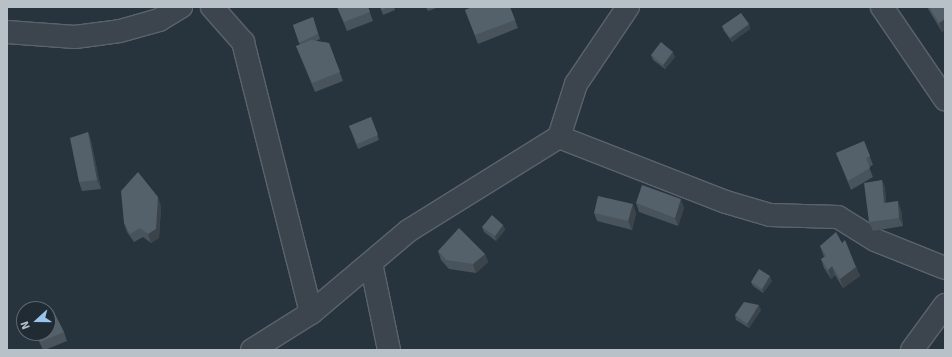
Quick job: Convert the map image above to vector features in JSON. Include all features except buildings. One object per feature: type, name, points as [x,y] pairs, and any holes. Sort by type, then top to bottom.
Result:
[{"type":"street","points":[[7,32],[76,37],[120,31],[158,20],[181,7]]},
{"type":"street","points":[[212,7],[243,42],[311,313]]},
{"type":"street","points":[[882,7],[945,99]]},
{"type":"street","points":[[252,350],[311,313],[408,230],[559,137],[576,84],[619,13]]},
{"type":"street","points":[[559,137],[726,202],[770,215],[838,217],[875,240],[945,268]]},
{"type":"street","points":[[371,263],[389,350]]},
{"type":"street","points":[[912,350],[945,305]]}]
